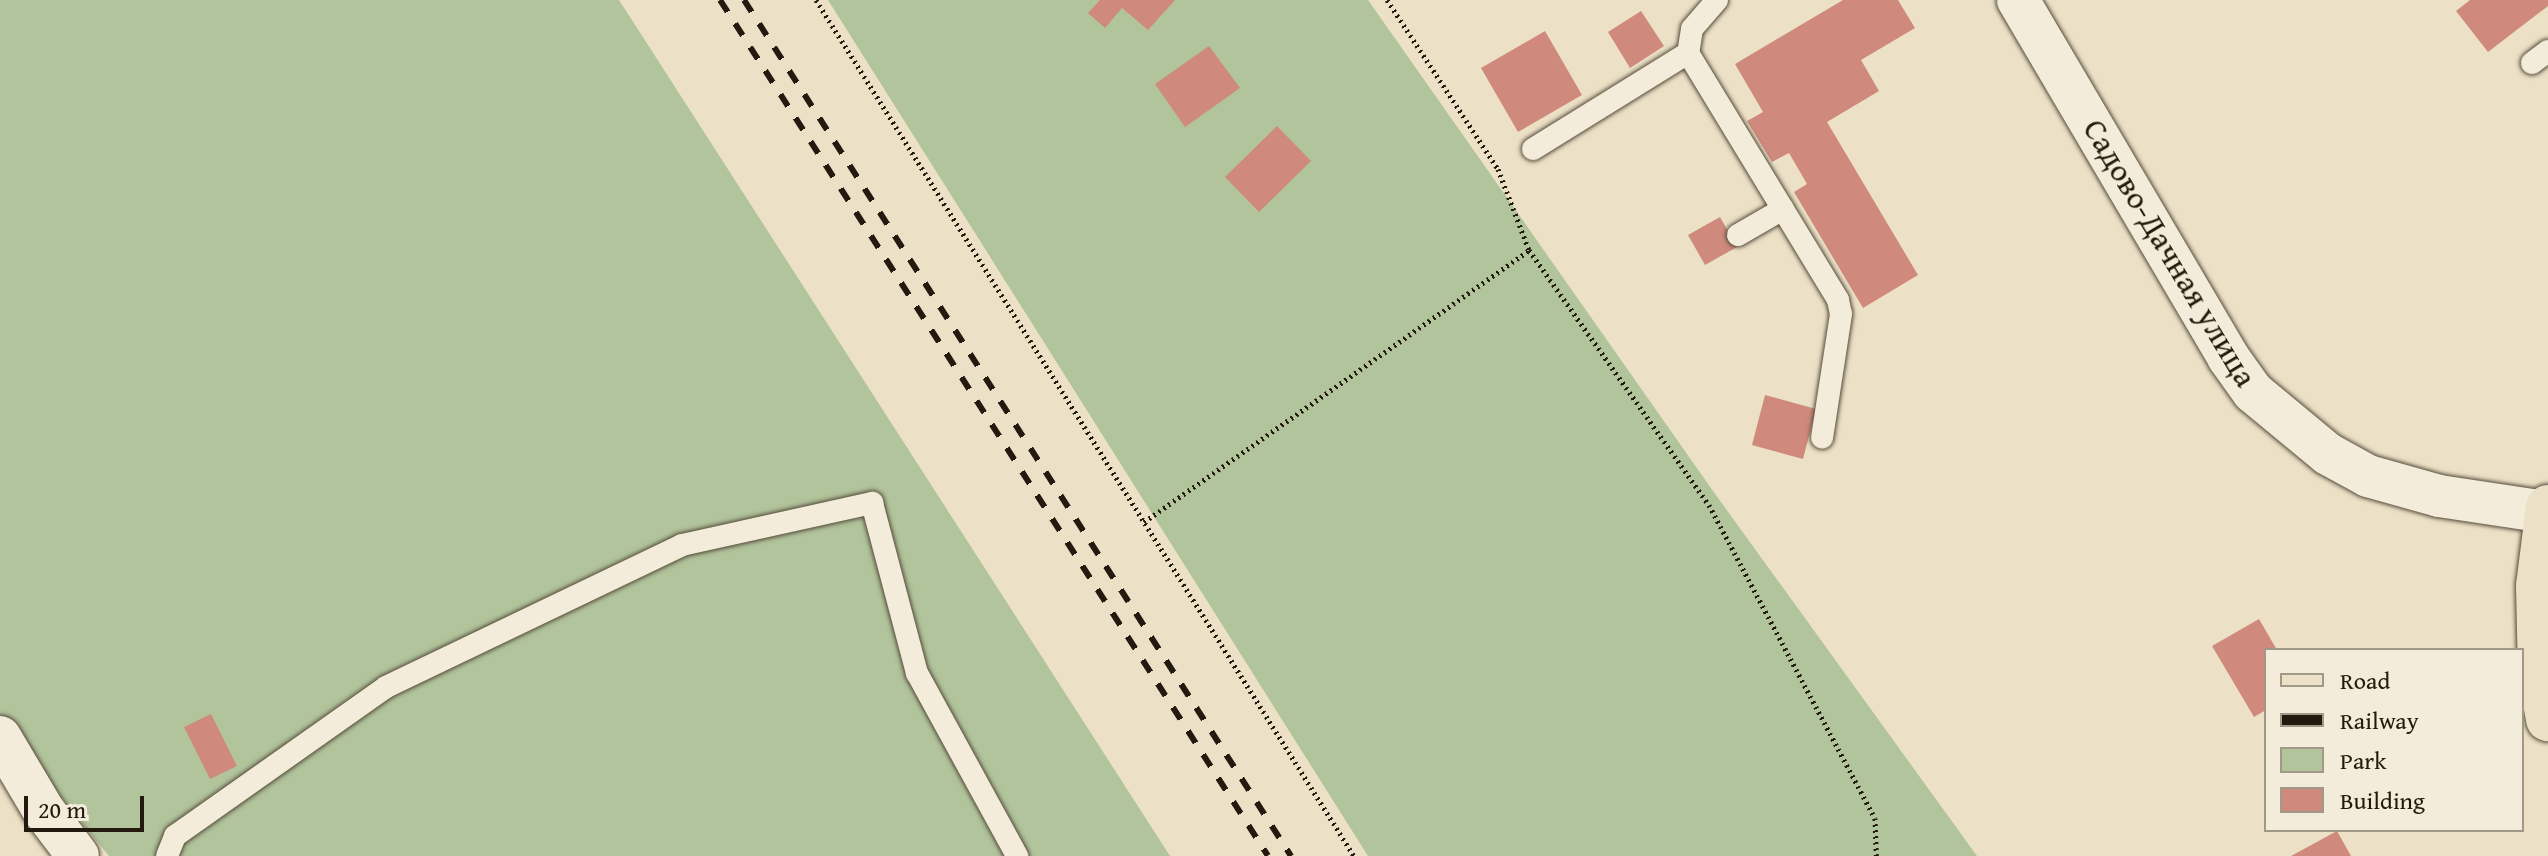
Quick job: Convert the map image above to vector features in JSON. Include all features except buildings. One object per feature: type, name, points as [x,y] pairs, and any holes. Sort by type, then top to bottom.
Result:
[{"type":"main road","points":[[2547,509],[2538,586],[2540,674],[2548,719]]},
{"type":"street","name":"Садово-Дачная улица","points":[[2018,0],[2219,343],[2253,392],[2328,454],[2368,476],[2439,496],[2547,509]]},
{"type":"street","points":[[0,737],[44,811],[78,856]]},
{"type":"lane","points":[[1717,0],[1692,29],[1688,53],[1838,300],[1841,314],[1822,438]]},
{"type":"lane","points":[[1533,149],[1688,53]]},
{"type":"lane","points":[[1738,235],[1783,209]]},
{"type":"lane","points":[[167,856],[175,836],[386,687],[682,545],[872,503],[917,673],[1017,856]]},
{"type":"path","points":[[816,0],[1354,856]]},
{"type":"path","points":[[1387,0],[1498,169],[1529,250],[1709,505],[1875,818],[1876,856]]},
{"type":"path","points":[[1144,522],[1529,250]]},
{"type":"green space","points":[[0,0],[619,0],[1170,856],[109,856],[11,736],[0,714]]},
{"type":"green space","points":[[828,0],[1368,0],[1713,491],[1977,856],[1368,856]]},
{"type":"railway","points":[[720,0],[1268,856]]},
{"type":"railway","points":[[744,0],[1291,856]]}]
